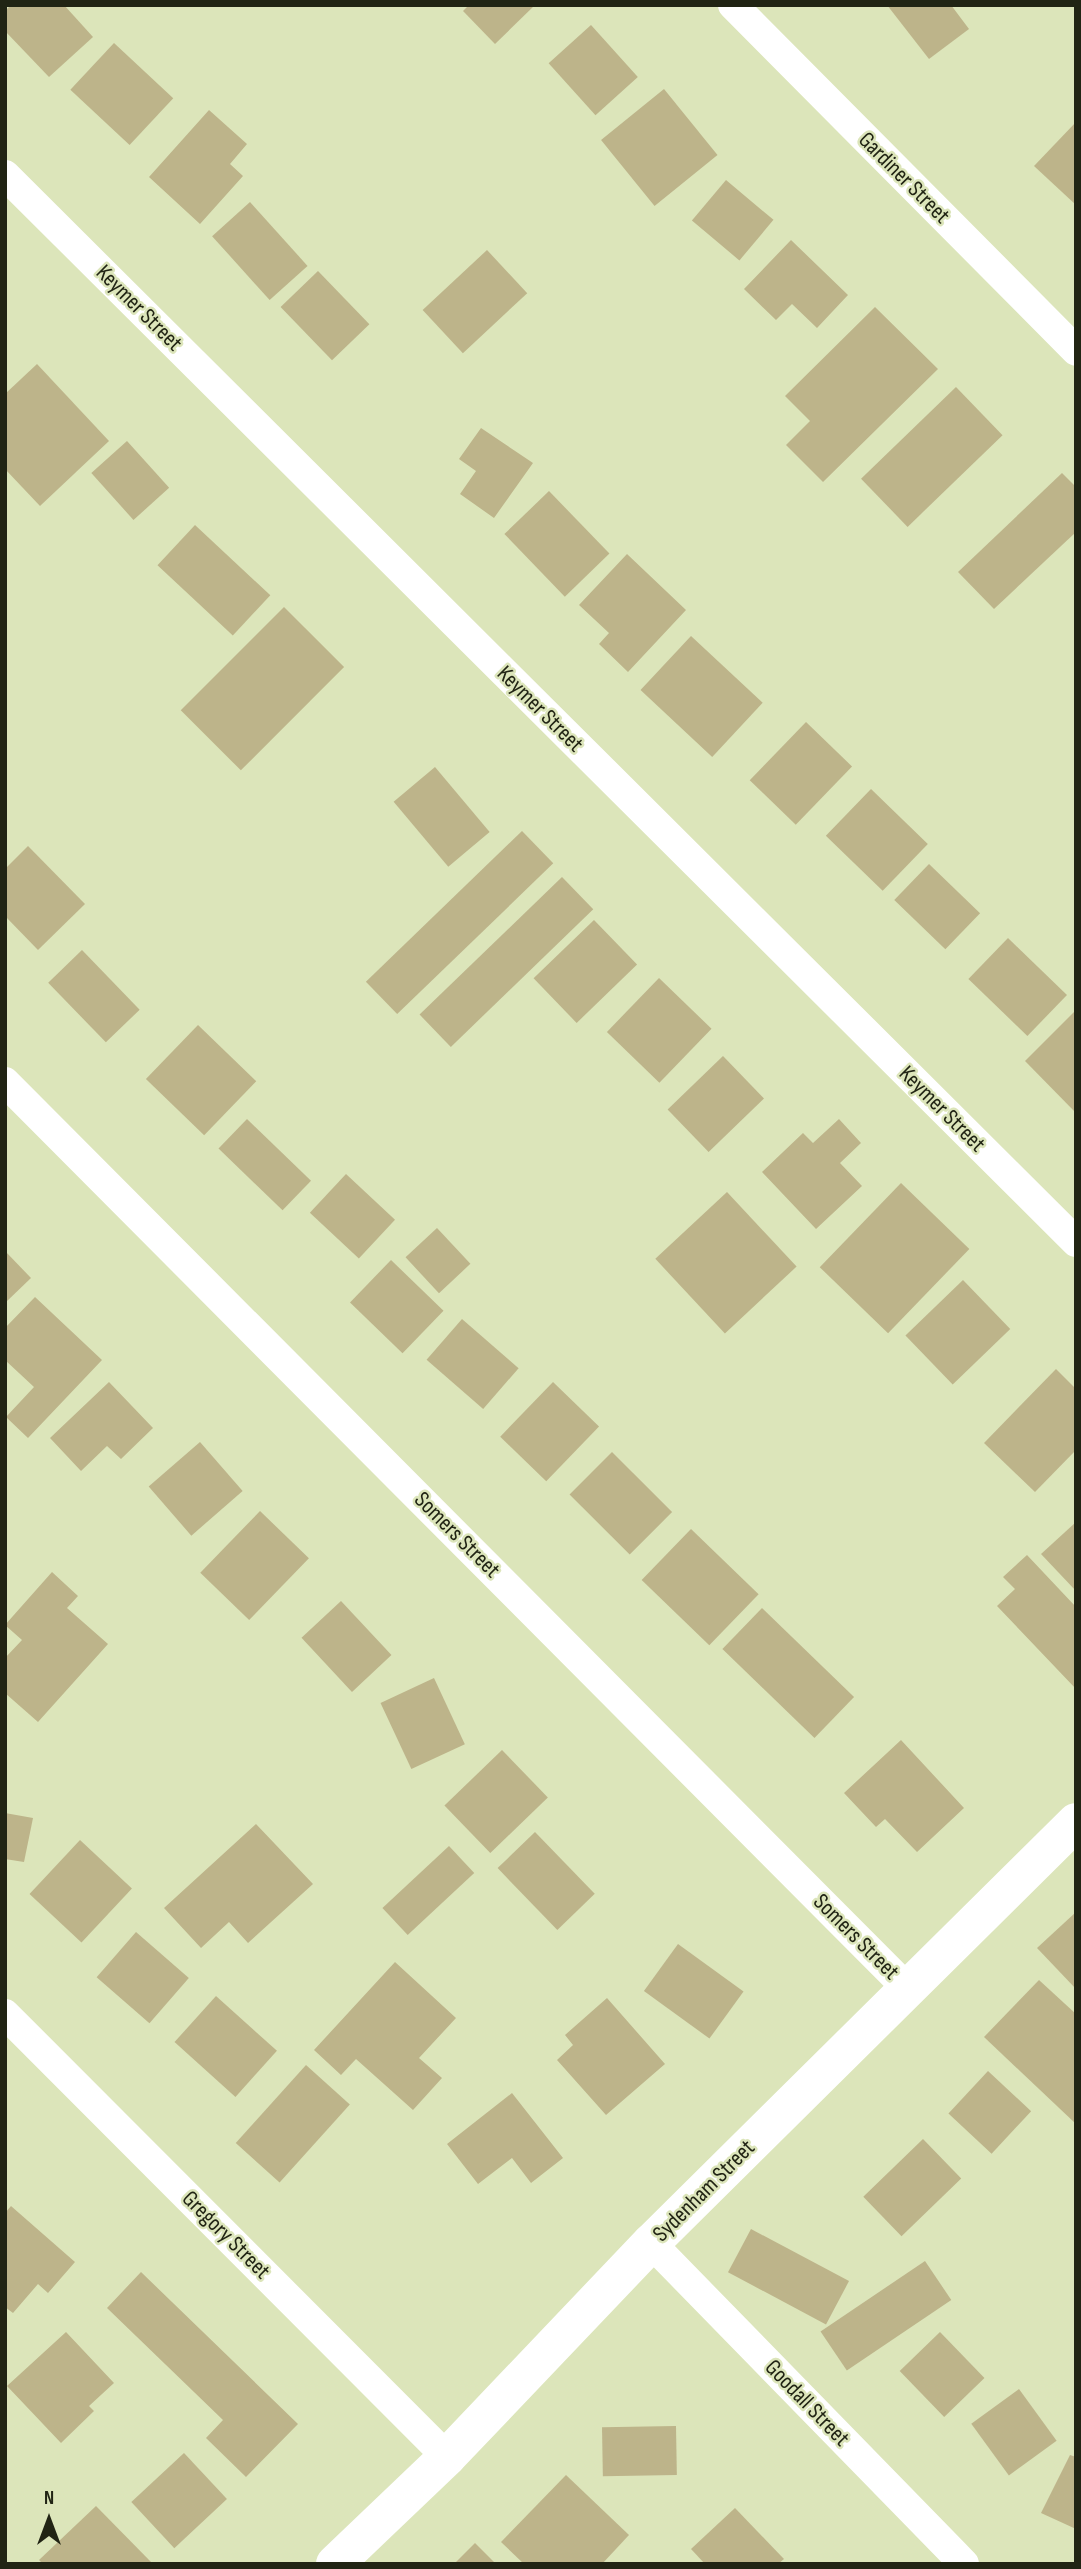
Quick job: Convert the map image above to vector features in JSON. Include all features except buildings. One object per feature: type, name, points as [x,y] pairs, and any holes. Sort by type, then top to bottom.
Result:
[{"type":"street","name":"Gardiner Street","points":[[733,5],[1076,352]]},
{"type":"street","name":"Keymer Street","points":[[5,176],[1076,1242]]},
{"type":"street","name":"Somers Street","points":[[5,1082],[908,1989]]},
{"type":"street","name":"Sydenham Street","points":[[335,2564],[447,2457],[651,2243],[1076,1822]]},
{"type":"street","name":"Gregory Street","points":[[5,2014],[447,2457]]},
{"type":"street","name":"Goodall Street","points":[[651,2243],[964,2564]]}]
